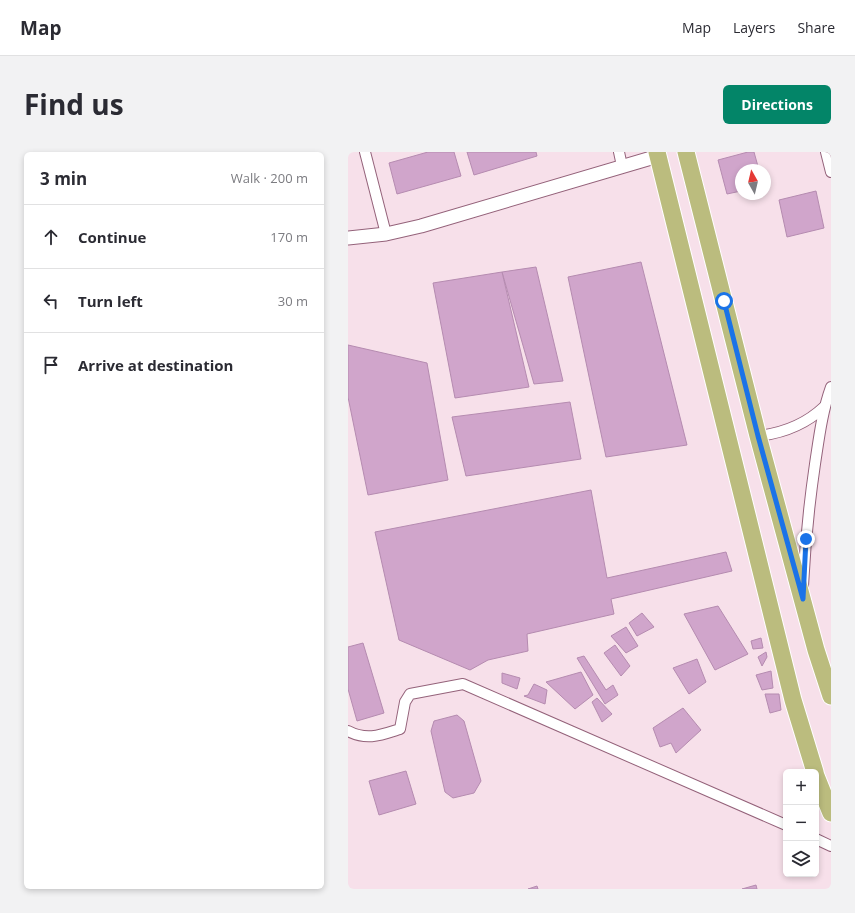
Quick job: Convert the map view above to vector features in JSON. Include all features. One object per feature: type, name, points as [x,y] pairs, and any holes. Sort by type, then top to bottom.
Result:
[{"type":"main road","points":[[686,152],[758,436],[816,650],[831,696]]},
{"type":"main road","points":[[657,154],[793,700],[814,769]]},
{"type":"main road","points":[[819,783],[831,813]]},
{"type":"street","points":[[365,152],[386,234]]},
{"type":"street","points":[[619,152],[622,166]]},
{"type":"street","points":[[826,152],[831,172]]},
{"type":"street","points":[[348,238],[386,234],[421,226],[622,166],[657,154]]},
{"type":"street","points":[[803,599],[806,539],[824,406],[831,387]]},
{"type":"street","points":[[758,436],[780,433],[799,425],[817,414],[824,406]]},
{"type":"street","points":[[348,731],[358,736],[379,736],[400,729],[405,702],[410,694],[463,684],[783,824]]},
{"type":"street","points":[[819,840],[831,846]]},
{"type":"building","points":[[428,152],[454,152],[461,176],[397,194],[389,163]]},
{"type":"building","points":[[467,152],[536,152],[537,156],[474,175]]},
{"type":"building","points":[[748,152],[754,152],[757,164],[735,164],[735,192],[727,194],[718,160]]},
{"type":"building","points":[[816,191],[824,228],[787,237],[779,200]]},
{"type":"building","points":[[641,262],[687,445],[606,457],[568,277]]},
{"type":"building","points":[[536,267],[563,381],[534,384],[502,272]]},
{"type":"building","points":[[502,272],[529,387],[455,398],[433,283]]},
{"type":"building","points":[[348,345],[427,363],[448,480],[368,495],[348,397]]},
{"type":"building","points":[[570,402],[581,459],[466,476],[452,417]]},
{"type":"building","points":[[591,490],[607,578],[726,552],[732,571],[611,599],[614,614],[527,634],[528,651],[488,660],[470,670],[399,640],[375,532]]},
{"type":"building","points":[[718,606],[748,654],[715,670],[684,614]]},
{"type":"building","points":[[642,613],[654,627],[637,636],[629,623]]},
{"type":"building","points":[[626,627],[638,646],[626,653],[611,636]]},
{"type":"building","points":[[761,638],[763,648],[753,649],[751,641]]},
{"type":"building","points":[[363,643],[384,713],[357,721],[348,689],[348,647]]},
{"type":"building","points":[[615,645],[630,666],[621,676],[604,653]]},
{"type":"building","points":[[766,652],[767,657],[762,666],[758,657]]},
{"type":"building","points":[[584,656],[606,690],[613,685],[618,695],[605,704],[577,658]]},
{"type":"building","points":[[697,659],[706,682],[689,694],[673,668]]},
{"type":"building","points":[[771,671],[773,688],[762,690],[756,675]]},
{"type":"building","points":[[581,672],[593,695],[575,709],[546,682]]},
{"type":"building","points":[[502,673],[520,678],[517,689],[502,683]]},
{"type":"building","points":[[534,684],[547,690],[545,704],[524,696],[528,695]]},
{"type":"building","points":[[765,694],[779,694],[781,710],[770,713]]},
{"type":"building","points":[[597,698],[612,714],[602,722],[592,702]]},
{"type":"building","points":[[683,708],[701,730],[676,753],[671,743],[660,747],[653,728]]},
{"type":"building","points":[[457,715],[464,721],[481,781],[474,793],[453,798],[445,792],[431,731],[434,721]]},
{"type":"building","points":[[406,771],[416,804],[379,815],[369,781]]},
{"type":"building","points":[[756,885],[757,889],[742,889]]},
{"type":"building","points":[[537,886],[538,889],[528,889]]},
{"type":"route","points":[[724,301],[758,436],[803,599],[806,539]]}]
